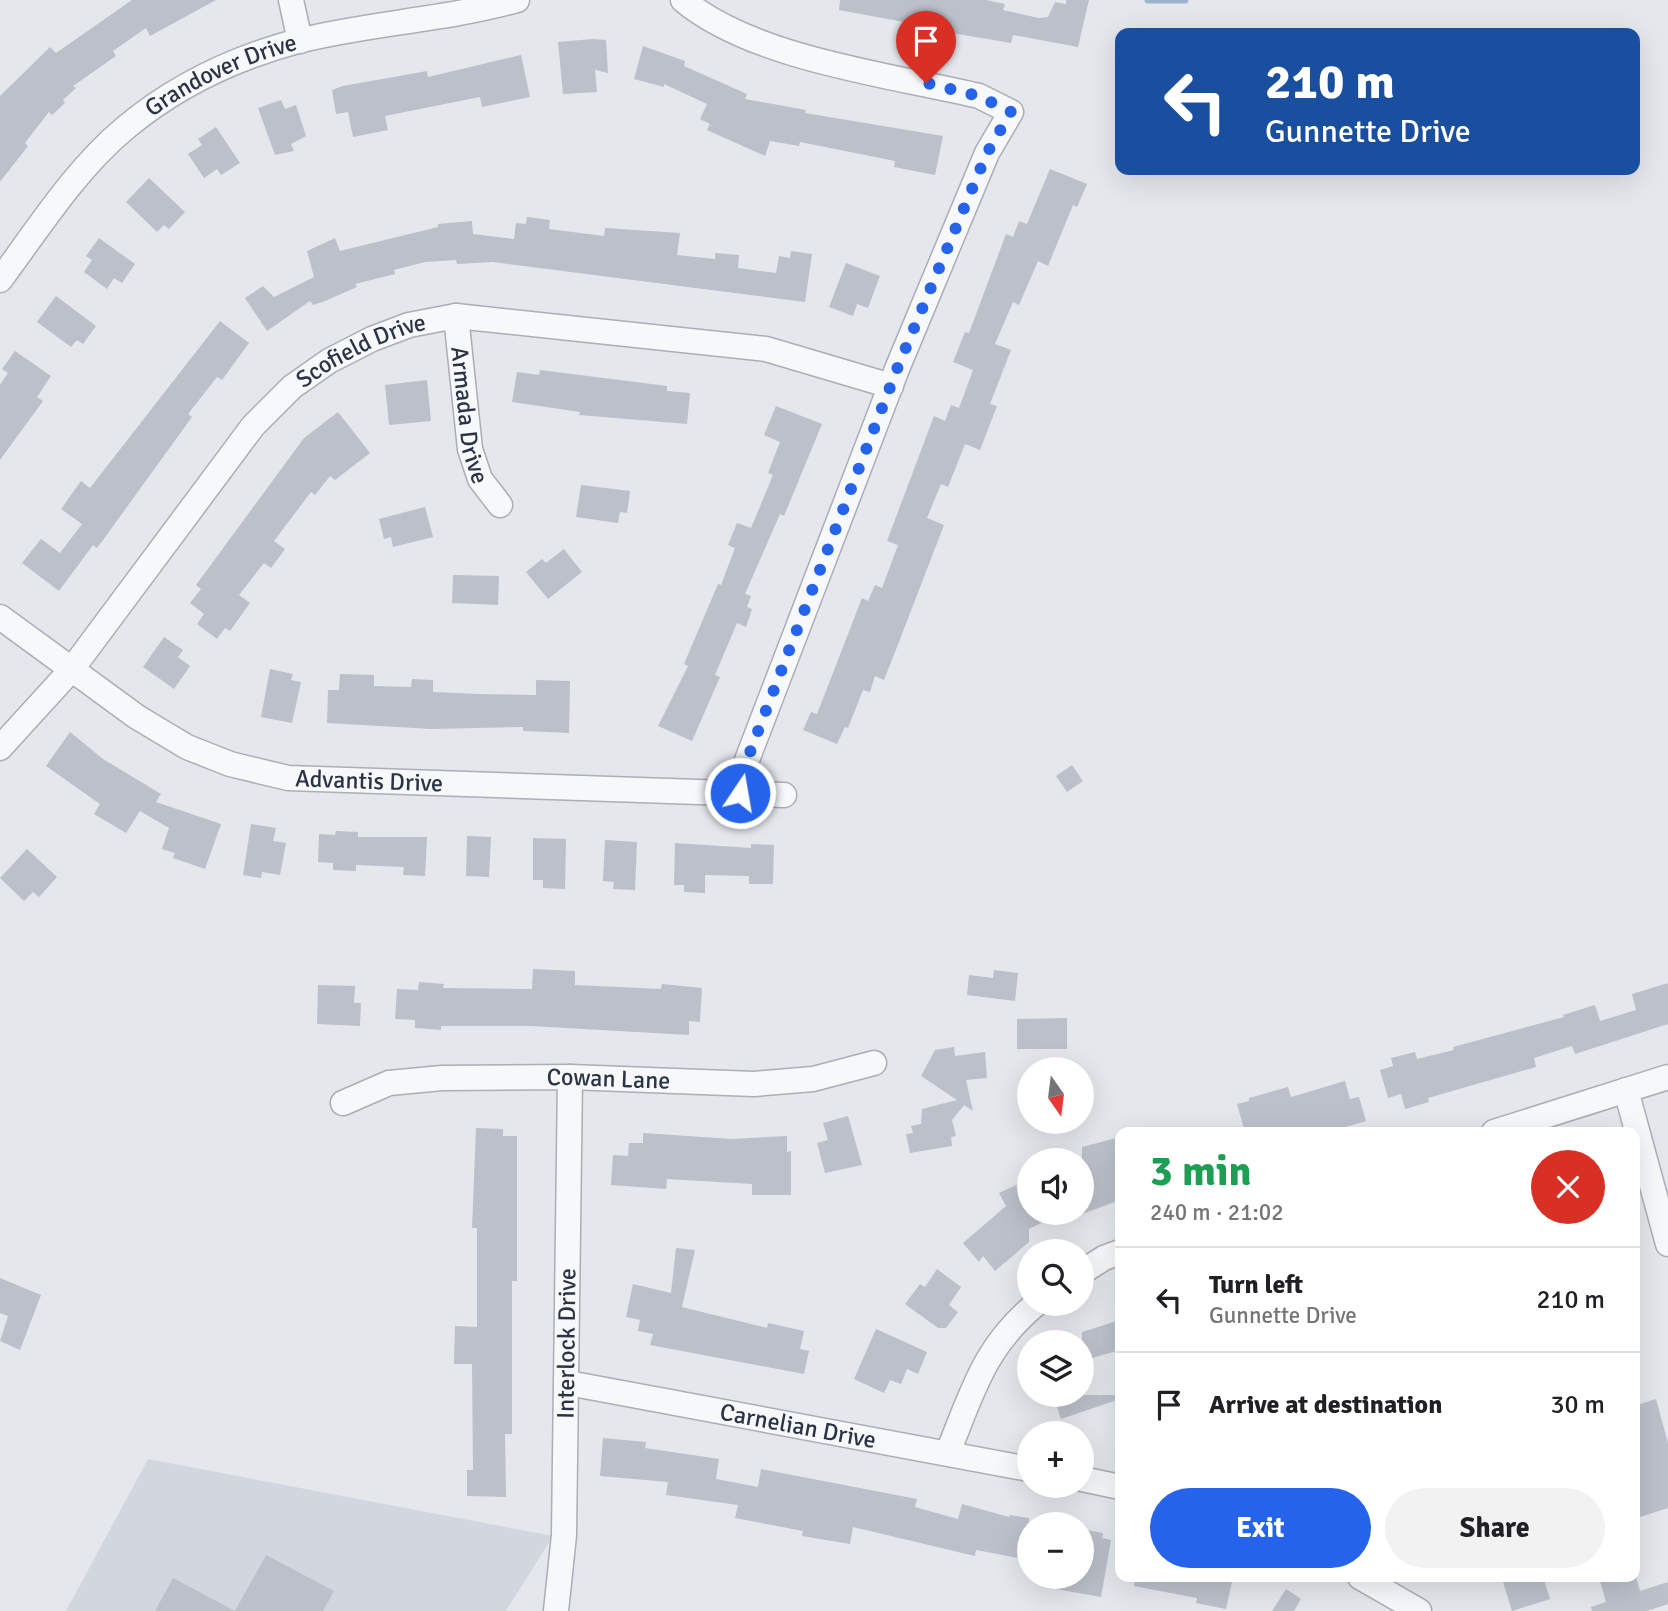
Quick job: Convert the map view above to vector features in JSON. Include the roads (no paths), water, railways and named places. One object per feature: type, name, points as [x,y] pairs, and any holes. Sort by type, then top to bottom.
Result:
[{"type":"street","points":[[291,0],[300,41]]},
{"type":"street","name":"Grandover Drive","points":[[0,280],[72,185],[123,130],[176,91],[232,62],[300,41],[482,10],[517,0]]},
{"type":"street","points":[[683,0],[723,26],[764,44],[979,96],[1011,112],[987,153],[891,386],[747,760],[740,793]]},
{"type":"street","name":"Scofield Drive","points":[[0,748],[72,668],[253,426],[292,387],[328,361],[372,339],[409,326],[456,317],[766,349],[891,386]]},
{"type":"street","name":"Armada Drive","points":[[456,317],[470,449],[480,480],[500,505]]},
{"type":"street","name":"Advantis Drive","points":[[0,617],[137,717],[187,747],[230,764],[288,778],[784,795]]},
{"type":"street","name":"Cowan Lane","points":[[343,1103],[388,1083],[442,1078],[570,1077],[754,1084],[813,1079],[874,1063]]},
{"type":"street","name":"Interlock Drive","points":[[556,1611],[564,1535],[568,1383],[570,1077]]},
{"type":"street","points":[[1510,1127],[1668,1077]]},
{"type":"street","points":[[1626,1090],[1636,1127]]},
{"type":"street","points":[[1640,1141],[1668,1244]]},
{"type":"street","points":[[1094,1266],[1115,1255]]},
{"type":"street","points":[[948,1452],[983,1364],[1009,1326],[1021,1316]]},
{"type":"street","name":"Carnelian Drive","points":[[568,1383],[1017,1466]]},
{"type":"street","points":[[1094,1482],[1115,1486]]},
{"type":"street","points":[[1376,1582],[1419,1611]]},
{"type":"waterway","points":[[1148,0],[1185,0]]}]
